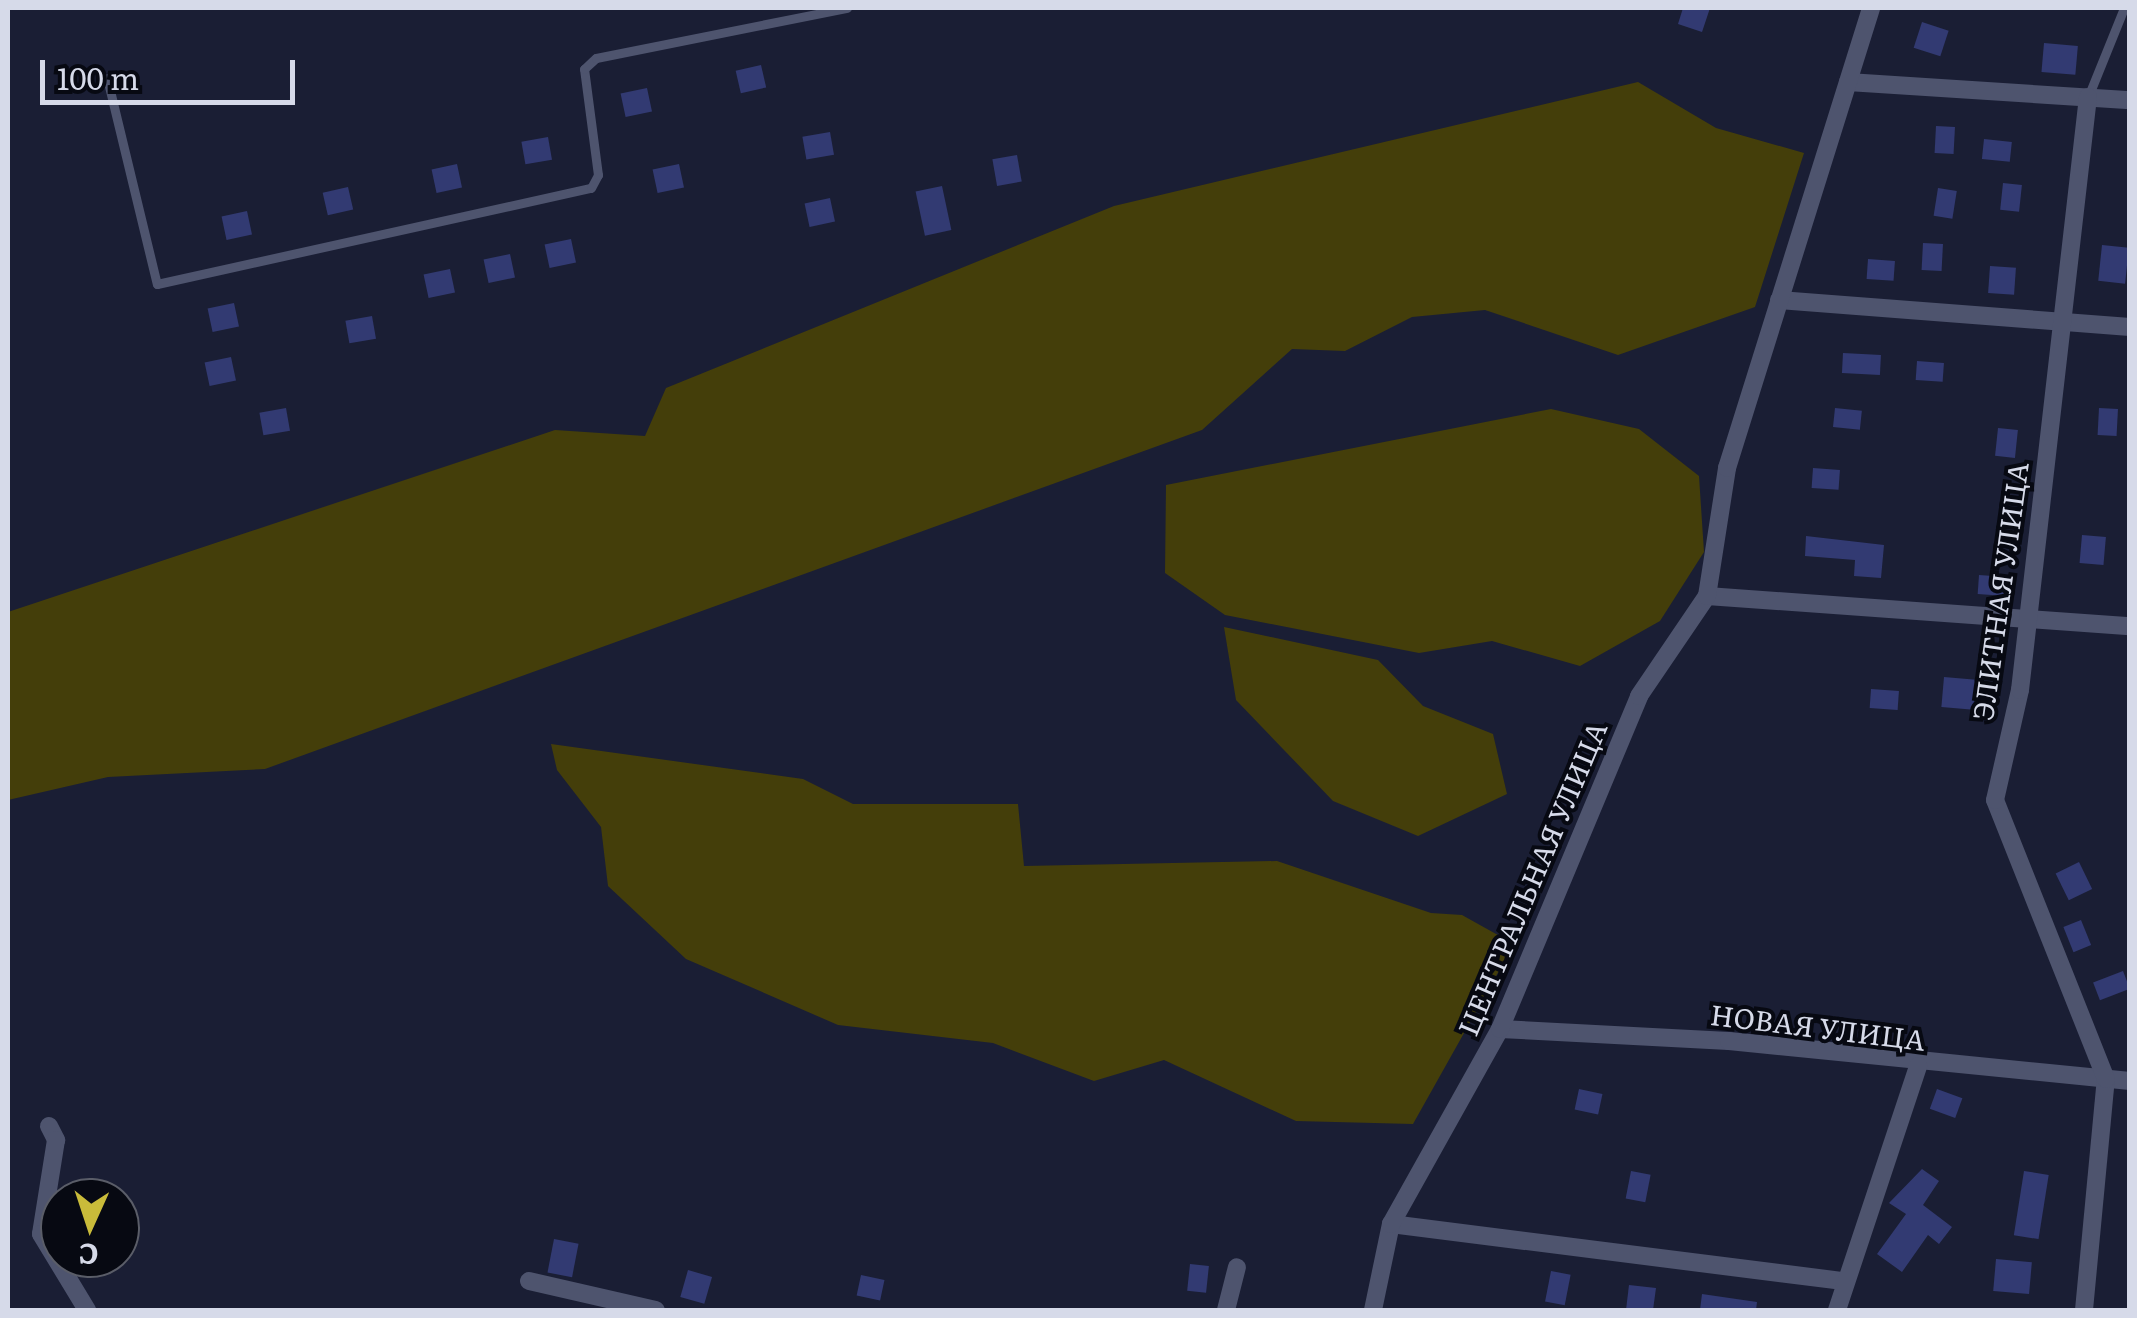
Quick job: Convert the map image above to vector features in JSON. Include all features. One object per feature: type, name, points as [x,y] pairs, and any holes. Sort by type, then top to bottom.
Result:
[{"type":"street","name":"ЦЕНТРАЛЬНАЯ УЛИЦА","points":[[1373,1310],[1390,1224],[1500,1029],[1639,696],[1707,596],[1727,468],[1870,8]]},
{"type":"street","points":[[1848,82],[2130,100]]},
{"type":"street","name":"ЭЛИТНАЯ УЛИЦА","points":[[2084,1310],[2106,1079],[1995,800],[2025,619],[2088,97]]},
{"type":"street","points":[[1779,300],[2130,326]]},
{"type":"street","points":[[1707,596],[2130,626]]},
{"type":"street","name":"НОВАЯ УЛИЦА","points":[[1500,1029],[1729,1041],[1918,1066],[2130,1081]]},
{"type":"street","points":[[1836,1310],[1918,1066]]},
{"type":"street","points":[[49,1126],[56,1140],[40,1234],[87,1310]]},
{"type":"street","points":[[1390,1224],[1846,1282]]},
{"type":"street","points":[[1226,1310],[1236,1266]]},
{"type":"street","points":[[529,1281],[656,1310]]},
{"type":"lane","points":[[106,78],[157,284],[592,188],[598,176],[584,69],[596,58],[848,8]]},
{"type":"lane","points":[[2088,97],[2124,8]]},
{"type":"shaded area","points":[[1638,82],[1716,128],[1804,153],[1755,307],[1618,355],[1485,310],[1412,317],[1345,351],[1292,349],[1202,430],[265,769],[108,777],[8,800],[8,612],[555,430],[645,436],[666,388],[1114,206]]},
{"type":"shaded area","points":[[1551,409],[1639,429],[1699,476],[1704,552],[1660,621],[1580,666],[1492,641],[1419,653],[1225,615],[1165,573],[1166,485]]},
{"type":"shaded area","points":[[1224,627],[1378,660],[1423,706],[1493,734],[1507,794],[1418,836],[1333,801],[1236,700]]},
{"type":"shaded area","points":[[551,744],[803,779],[853,804],[1018,804],[1024,866],[1277,861],[1431,913],[1462,915],[1514,944],[1413,1124],[1296,1121],[1164,1060],[1094,1081],[993,1043],[838,1025],[686,959],[608,886],[601,827],[557,770]]},
{"type":"building","points":[[1683,8],[1710,8],[1702,32],[1678,24]]},
{"type":"building","points":[[1922,22],[1949,31],[1940,56],[1914,48]]},
{"type":"building","points":[[2044,43],[2078,46],[2075,75],[2041,72]]},
{"type":"building","points":[[761,65],[766,87],[741,93],[736,71]]},
{"type":"building","points":[[647,88],[652,111],[626,117],[621,94]]},
{"type":"building","points":[[1936,126],[1955,127],[1954,154],[1935,153]]},
{"type":"building","points":[[830,132],[834,155],[806,160],[802,137]]},
{"type":"building","points":[[548,137],[552,160],[525,164],[521,142]]},
{"type":"building","points":[[1984,139],[2012,142],[2010,162],[1982,159]]},
{"type":"building","points":[[1017,155],[1022,182],[997,186],[992,159]]},
{"type":"building","points":[[457,164],[462,187],[437,193],[432,169]]},
{"type":"building","points":[[679,164],[684,187],[658,193],[653,170]]},
{"type":"building","points":[[2003,183],[2022,185],[2019,212],[2000,210]]},
{"type":"building","points":[[942,186],[951,230],[925,236],[916,192]]},
{"type":"building","points":[[348,187],[353,209],[328,215],[323,193]]},
{"type":"building","points":[[1938,188],[1957,191],[1952,219],[1934,216]]},
{"type":"building","points":[[830,198],[835,221],[810,227],[805,203]]},
{"type":"building","points":[[247,211],[252,234],[227,240],[222,216]]},
{"type":"building","points":[[571,239],[576,262],[550,268],[545,245]]},
{"type":"building","points":[[1923,243],[1943,244],[1942,271],[1922,270]]},
{"type":"building","points":[[2102,245],[2129,248],[2125,284],[2098,281]]},
{"type":"building","points":[[510,254],[515,277],[489,283],[484,260]]},
{"type":"building","points":[[1868,259],[1895,261],[1894,281],[1867,279]]},
{"type":"building","points":[[1990,266],[2016,268],[2014,295],[1988,293]]},
{"type":"building","points":[[450,269],[455,292],[429,298],[424,275]]},
{"type":"building","points":[[234,303],[239,326],[213,332],[208,309]]},
{"type":"building","points":[[372,316],[376,339],[349,343],[345,321]]},
{"type":"building","points":[[1843,353],[1881,355],[1880,375],[1842,373]]},
{"type":"building","points":[[231,357],[236,380],[210,386],[205,363]]},
{"type":"building","points":[[1917,361],[1944,363],[1943,382],[1916,380]]},
{"type":"building","points":[[286,408],[290,431],[263,435],[259,413]]},
{"type":"building","points":[[1835,408],[1862,411],[1860,430],[1833,427]]},
{"type":"building","points":[[2099,408],[2118,409],[2117,436],[2098,435]]},
{"type":"building","points":[[1998,428],[2018,430],[2015,458],[1995,456]]},
{"type":"building","points":[[1813,468],[1840,470],[1839,490],[1812,488]]},
{"type":"building","points":[[2082,535],[2106,537],[2103,565],[2080,563]]},
{"type":"building","points":[[1806,536],[1884,545],[1881,578],[1854,576],[1855,560],[1805,556]]},
{"type":"building","points":[[1979,575],[2007,577],[2006,596],[1978,594]]},
{"type":"building","points":[[1944,677],[1976,680],[1973,710],[1941,707]]},
{"type":"building","points":[[1871,689],[1899,691],[1898,710],[1870,708]]},
{"type":"building","points":[[2079,862],[2092,889],[2069,900],[2056,873]]},
{"type":"building","points":[[2081,920],[2091,945],[2073,952],[2063,927]]},
{"type":"building","points":[[2123,971],[2130,989],[2100,1000],[2093,982]]},
{"type":"building","points":[[1579,1089],[1602,1094],[1598,1115],[1575,1110]]},
{"type":"building","points":[[1937,1089],[1962,1098],[1955,1118],[1930,1109]]},
{"type":"building","points":[[1922,1169],[1939,1181],[1923,1205],[1952,1227],[1939,1244],[1928,1235],[1902,1272],[1877,1254],[1906,1214],[1889,1203]]},
{"type":"building","points":[[1631,1171],[1651,1175],[1645,1202],[1626,1198]]},
{"type":"building","points":[[2024,1171],[2049,1175],[2039,1239],[2014,1235]]},
{"type":"building","points":[[554,1239],[579,1244],[572,1277],[548,1272]]},
{"type":"building","points":[[1996,1259],[2032,1262],[2029,1294],[1993,1291]]},
{"type":"building","points":[[1190,1264],[1209,1266],[1206,1293],[1187,1291]]},
{"type":"building","points":[[688,1270],[712,1277],[704,1304],[680,1297]]},
{"type":"building","points":[[1551,1271],[1571,1275],[1565,1305],[1545,1301]]},
{"type":"building","points":[[861,1275],[884,1280],[880,1301],[857,1296]]},
{"type":"building","points":[[1629,1285],[1656,1288],[1653,1310],[1626,1310]]},
{"type":"building","points":[[1702,1294],[1757,1302],[1756,1310],[1700,1310]]}]
